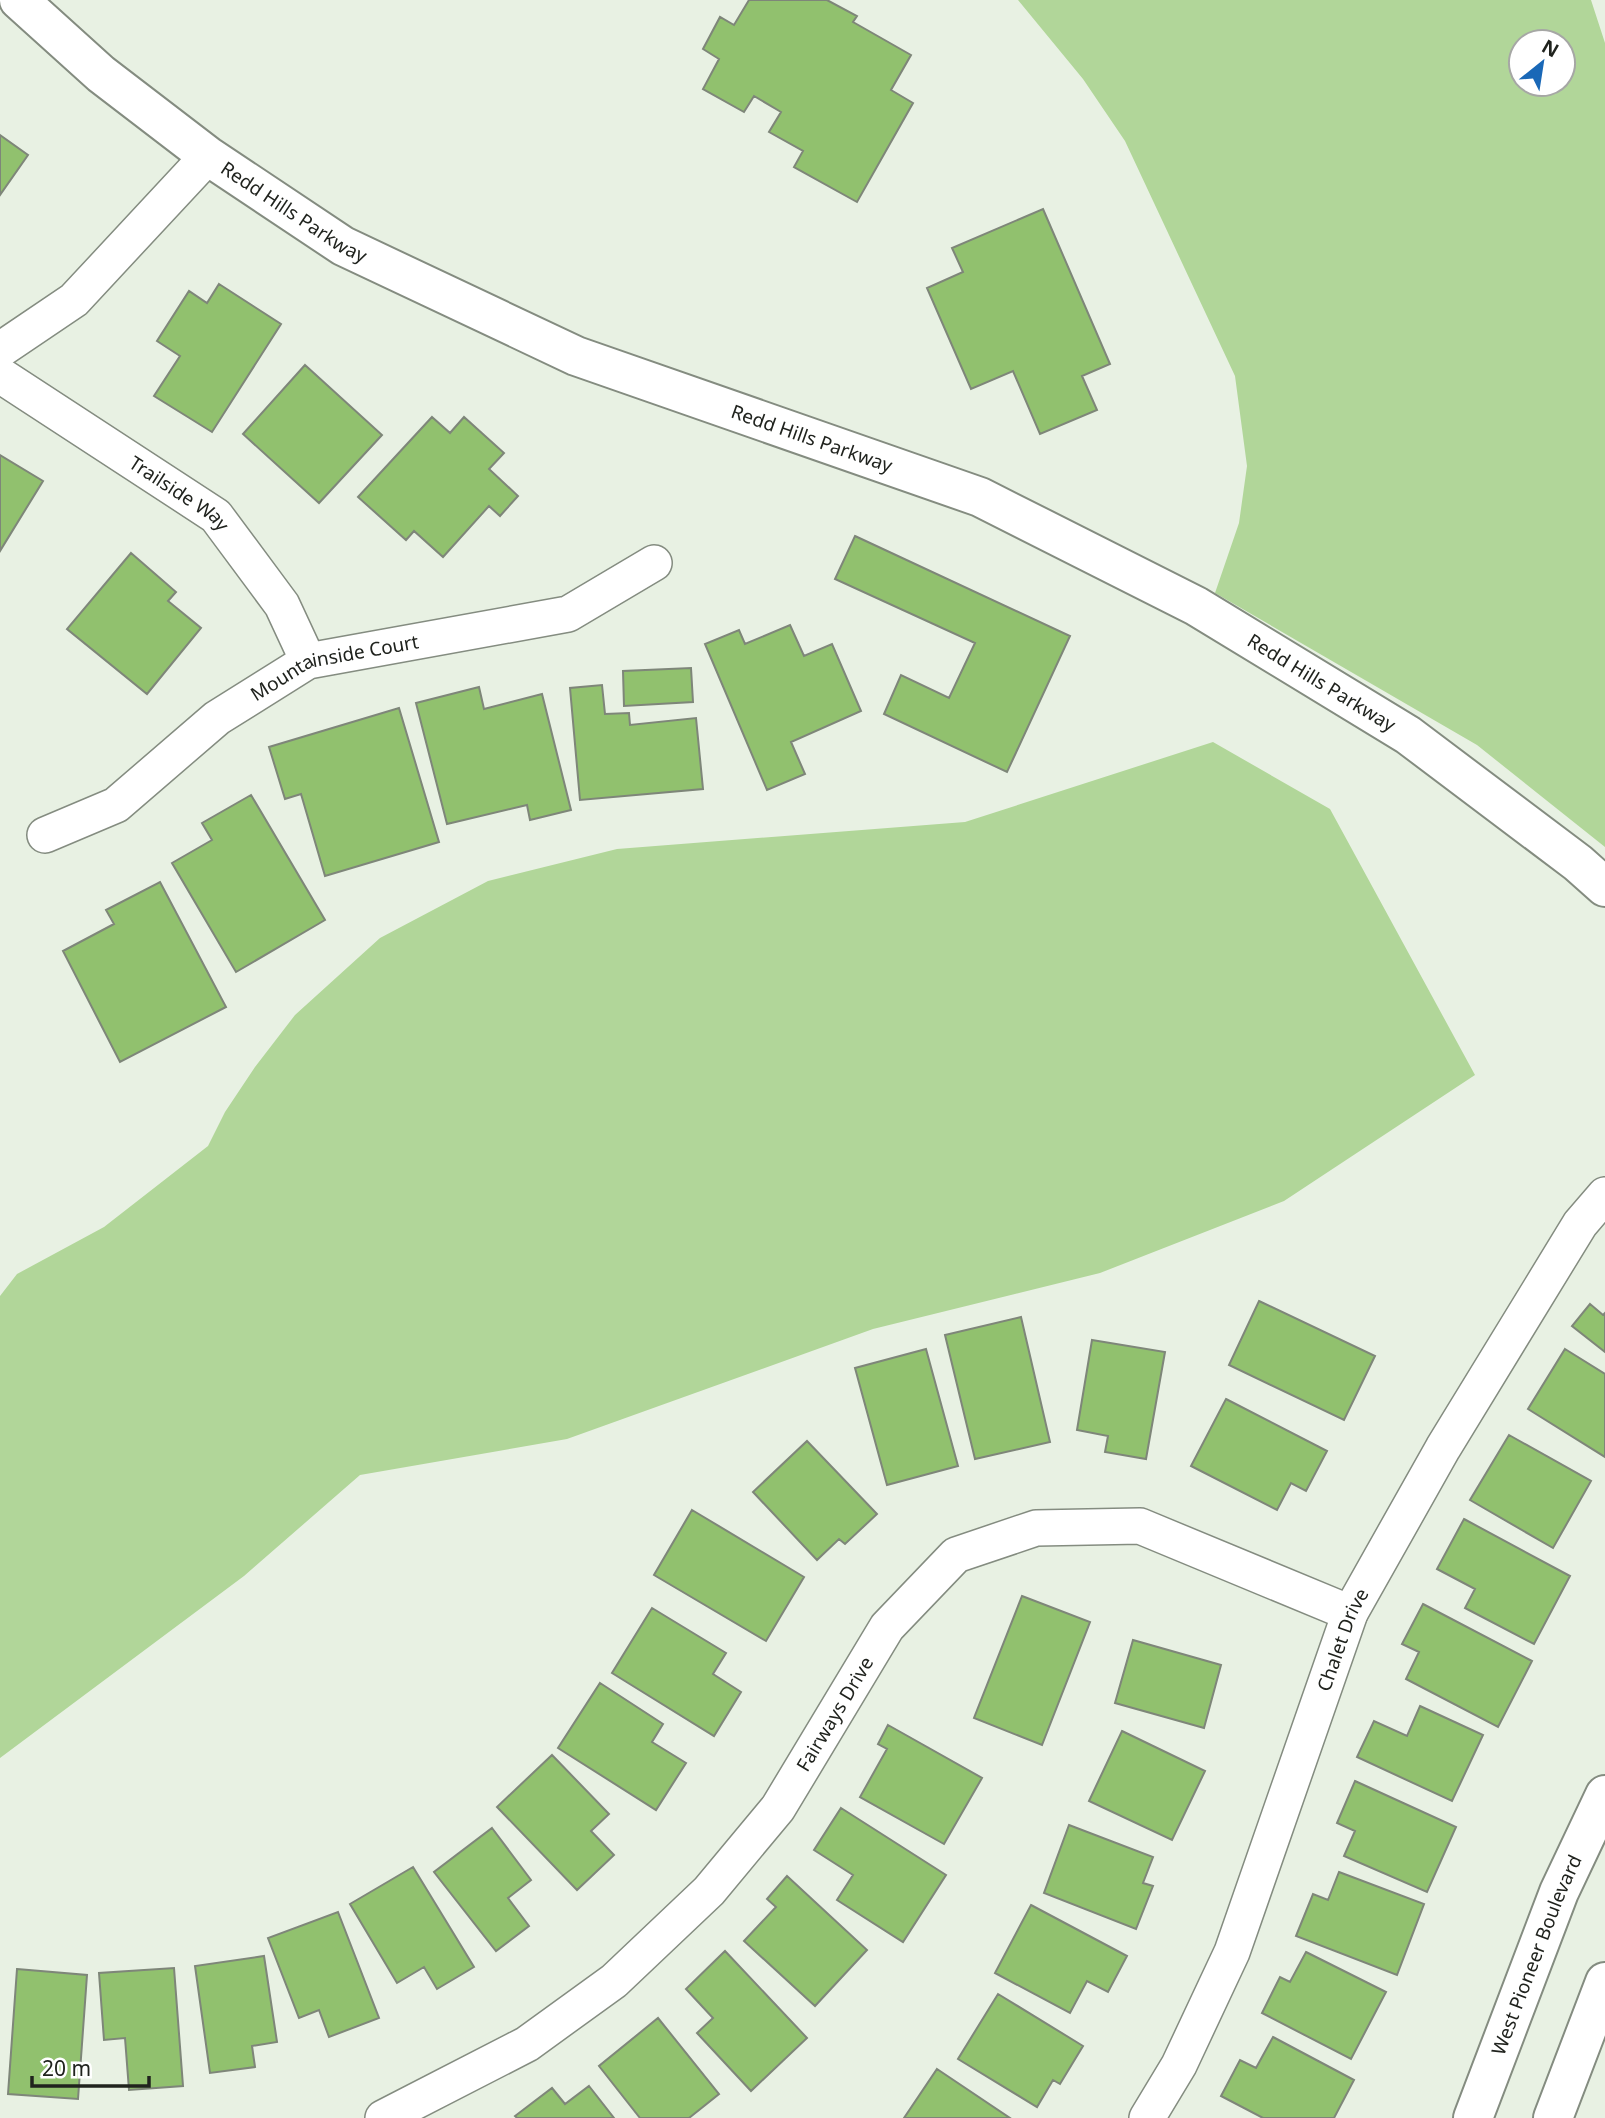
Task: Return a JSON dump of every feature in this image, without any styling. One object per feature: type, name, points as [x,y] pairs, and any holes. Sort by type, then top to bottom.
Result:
[{"type":"street","name":"Redd Hills Parkway","points":[[19,0],[101,74],[208,156],[343,246],[576,356],[980,497],[1196,606],[1408,735],[1578,863],[1605,887]]},
{"type":"street","points":[[0,350],[74,300],[208,156]]},
{"type":"street","name":"Trailside Way","points":[[0,375],[216,516],[282,605],[308,661]]},
{"type":"street","name":"Mountainside Court","points":[[44,835],[116,805],[217,718],[308,661],[568,614],[654,563]]},
{"type":"street","name":"Chalet Drive","points":[[1147,2118],[1179,2065],[1232,1952],[1350,1613],[1457,1424],[1580,1223],[1605,1195]]},
{"type":"street","name":"Fairways Drive","points":[[383,2118],[527,2044],[614,1981],[709,1891],[778,1808],[887,1627],[956,1555],[1036,1528],[1140,1526],[1350,1613]]},
{"type":"street","name":"West Pioneer Boulevard","points":[[1473,2118],[1559,1892],[1605,1796]]},
{"type":"street","points":[[1553,2118],[1605,1982]]},
{"type":"green space","points":[[1018,0],[1591,0],[1605,43],[1605,847],[1477,745],[1215,593],[1239,523],[1247,466],[1235,376],[1125,141],[1083,79]]},
{"type":"green space","points":[[1213,742],[1330,809],[1475,1075],[1284,1201],[1100,1273],[873,1329],[567,1439],[360,1475],[244,1576],[0,1758],[0,1296],[17,1274],[104,1227],[208,1146],[225,1112],[295,1015],[380,938],[488,881],[617,849],[965,822]]},
{"type":"building","points":[[749,0],[827,0],[857,16],[853,22],[911,55],[891,90],[913,103],[857,202],[794,167],[803,151],[769,132],[781,112],[754,96],[744,112],[703,89],[719,59],[703,49],[720,17],[734,25]]},
{"type":"building","points":[[0,135],[28,155],[0,195]]},
{"type":"building","points":[[1043,209],[1110,364],[1082,376],[1097,410],[1040,434],[1013,371],[971,389],[927,288],[963,272],[952,248]]},
{"type":"building","points":[[219,284],[281,324],[212,432],[154,396],[180,356],[157,341],[189,291],[207,303]]},
{"type":"building","points":[[305,365],[382,435],[319,503],[243,434]]},
{"type":"building","points":[[432,417],[450,433],[464,417],[504,453],[489,469],[518,496],[500,516],[489,506],[443,557],[414,531],[406,540],[358,497]]},
{"type":"building","points":[[0,455],[43,481],[0,551]]},
{"type":"building","points":[[855,536],[1070,636],[1007,772],[884,714],[901,675],[949,698],[975,643],[835,579]]},
{"type":"building","points":[[131,553],[176,592],[168,601],[201,628],[147,694],[67,629]]},
{"type":"building","points":[[790,625],[804,656],[832,644],[861,711],[791,742],[805,774],[767,790],[705,644],[739,630],[745,644]]},
{"type":"building","points":[[691,668],[693,702],[624,706],[623,671]]},
{"type":"building","points":[[602,685],[605,714],[629,713],[630,725],[696,718],[703,789],[580,800],[570,688]]},
{"type":"building","points":[[479,687],[484,709],[542,694],[571,810],[530,820],[527,805],[447,824],[416,703]]},
{"type":"building","points":[[399,708],[439,842],[325,876],[301,794],[285,799],[269,747]]},
{"type":"building","points":[[251,795],[325,920],[236,972],[172,863],[212,840],[202,823]]},
{"type":"building","points":[[160,882],[226,1007],[120,1062],[63,951],[114,924],[106,910]]},
{"type":"building","points":[[1259,1301],[1375,1356],[1344,1420],[1229,1365]]},
{"type":"building","points":[[1590,1304],[1603,1315],[1605,1313],[1605,1352],[1572,1326]]},
{"type":"building","points":[[1021,1317],[1050,1442],[975,1459],[945,1335]]},
{"type":"building","points":[[1092,1340],[1165,1352],[1146,1459],[1105,1452],[1108,1436],[1077,1430]]},
{"type":"building","points":[[926,1349],[958,1466],[887,1485],[855,1368]]},
{"type":"building","points":[[1565,1349],[1605,1374],[1605,1457],[1528,1409]]},
{"type":"building","points":[[1226,1399],[1327,1451],[1306,1491],[1291,1483],[1277,1510],[1191,1466]]},
{"type":"building","points":[[1509,1435],[1591,1481],[1553,1548],[1470,1500]]},
{"type":"building","points":[[807,1441],[877,1514],[845,1544],[839,1539],[817,1560],[753,1492]]},
{"type":"building","points":[[692,1510],[804,1577],[766,1641],[654,1575]]},
{"type":"building","points":[[1464,1519],[1570,1576],[1534,1644],[1465,1608],[1475,1589],[1437,1569]]},
{"type":"building","points":[[1022,1596],[1090,1622],[1042,1745],[974,1718]]},
{"type":"building","points":[[1423,1604],[1532,1661],[1498,1727],[1406,1679],[1419,1652],[1402,1644]]},
{"type":"building","points":[[652,1608],[726,1653],[713,1674],[741,1692],[714,1736],[612,1673]]},
{"type":"building","points":[[1133,1640],[1221,1665],[1204,1728],[1115,1703]]},
{"type":"building","points":[[600,1683],[663,1724],[652,1742],[686,1763],[656,1810],[558,1748]]},
{"type":"building","points":[[1420,1706],[1483,1735],[1452,1801],[1357,1757],[1374,1721],[1407,1736]]},
{"type":"building","points":[[888,1725],[982,1778],[944,1844],[860,1797],[887,1749],[878,1744]]},
{"type":"building","points":[[1122,1731],[1205,1771],[1172,1840],[1089,1801]]},
{"type":"building","points":[[552,1755],[609,1814],[591,1831],[614,1855],[577,1890],[497,1807]]},
{"type":"building","points":[[1355,1781],[1456,1827],[1427,1892],[1344,1856],[1355,1831],[1337,1823]]},
{"type":"building","points":[[841,1808],[946,1875],[903,1942],[837,1900],[853,1875],[814,1850]]},
{"type":"building","points":[[1069,1825],[1153,1857],[1143,1883],[1153,1886],[1136,1929],[1044,1893]]},
{"type":"building","points":[[492,1828],[531,1880],[508,1898],[529,1926],[496,1951],[434,1872]]},
{"type":"building","points":[[413,1867],[474,1967],[437,1989],[424,1967],[397,1983],[350,1904]]},
{"type":"building","points":[[1339,1872],[1424,1904],[1397,1975],[1296,1936],[1313,1894],[1328,1900]]},
{"type":"building","points":[[787,1876],[867,1950],[815,2006],[744,1941],[776,1907],[767,1899]]},
{"type":"building","points":[[1031,1905],[1127,1956],[1108,1992],[1087,1981],[1070,2013],[995,1973]]},
{"type":"building","points":[[338,1912],[379,2018],[329,2037],[319,2010],[299,2018],[268,1938]]},
{"type":"building","points":[[725,1951],[807,2038],[751,2091],[697,2033],[713,2018],[686,1989]]},
{"type":"building","points":[[1306,1952],[1386,1992],[1351,2059],[1262,2013],[1280,1977],[1290,1982]]},
{"type":"building","points":[[264,1956],[277,2042],[252,2046],[255,2067],[210,2073],[195,1966]]},
{"type":"building","points":[[174,1968],[183,2086],[129,2090],[125,2038],[104,2040],[99,1973]]},
{"type":"building","points":[[17,1969],[87,1975],[78,2099],[8,2094]]},
{"type":"building","points":[[998,1994],[1083,2046],[1060,2084],[1053,2080],[1037,2107],[958,2059]]},
{"type":"building","points":[[658,2018],[719,2094],[689,2118],[640,2118],[599,2066]]},
{"type":"building","points":[[1273,2037],[1354,2080],[1334,2118],[1263,2118],[1221,2096],[1240,2060],[1256,2068]]},
{"type":"building","points":[[937,2069],[1010,2118],[904,2118]]},
{"type":"building","points":[[589,2086],[614,2118],[515,2116],[552,2088],[565,2104]]}]
